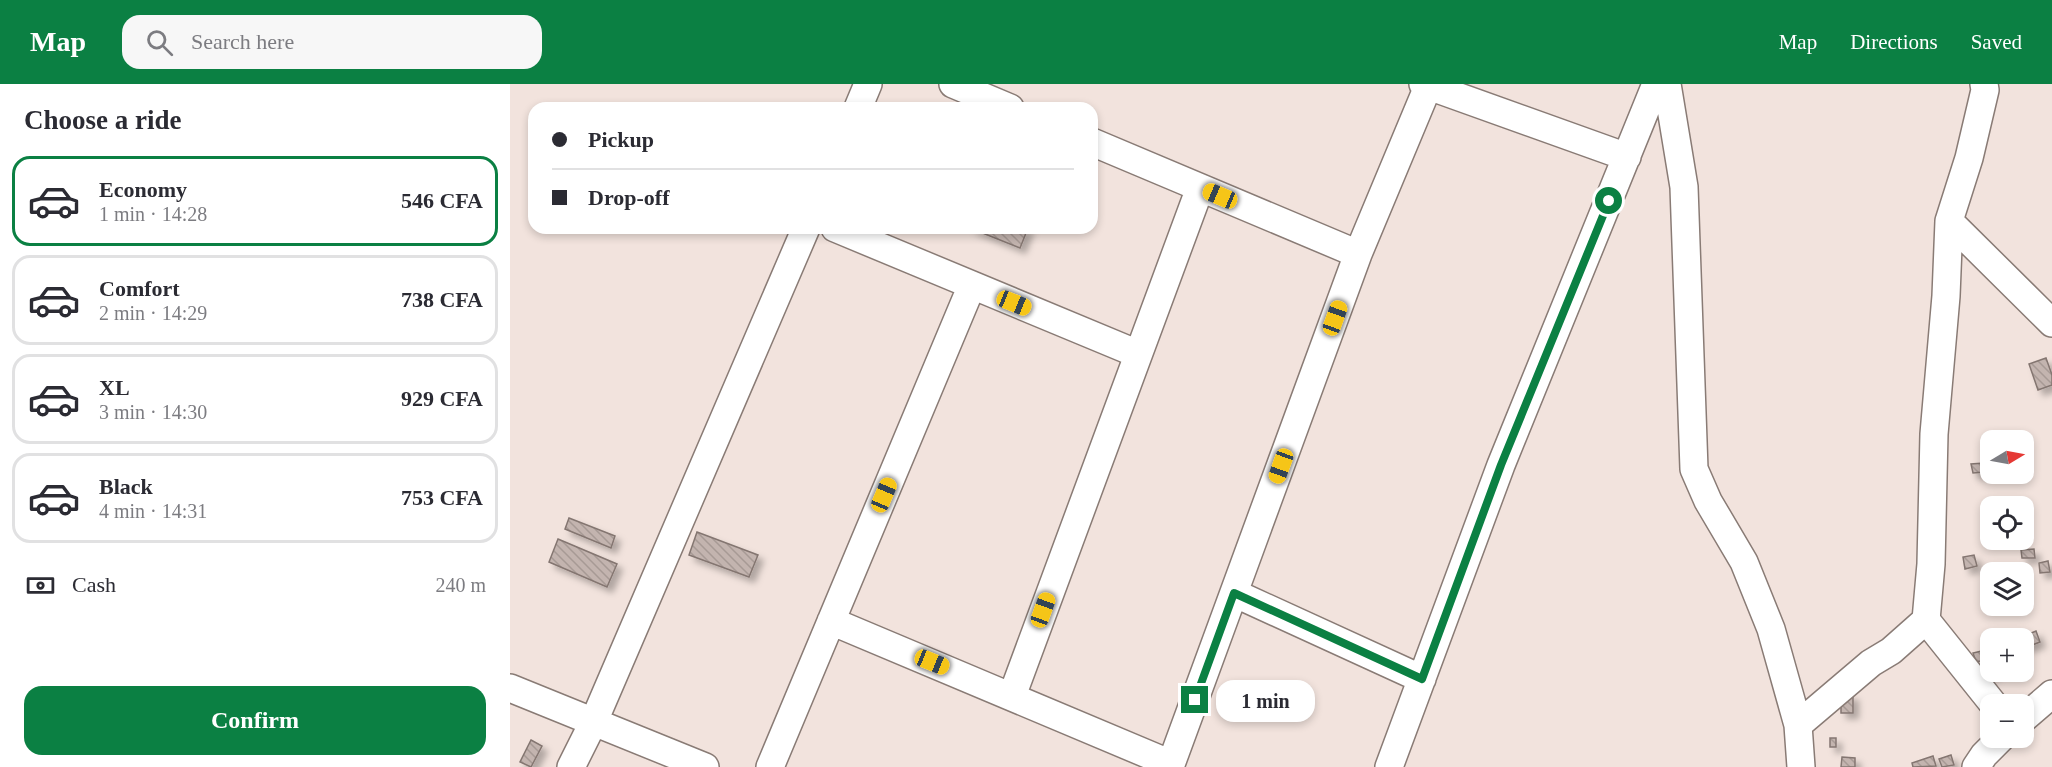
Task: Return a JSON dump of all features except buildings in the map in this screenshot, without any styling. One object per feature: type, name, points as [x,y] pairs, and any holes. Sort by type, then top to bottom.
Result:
[{"type":"street","points":[[860,102],[868,84]]},
{"type":"street","points":[[953,84],[996,102]]},
{"type":"street","points":[[1389,767],[1501,465],[1656,84]]},
{"type":"street","points":[[1667,84],[1684,187],[1694,469],[1708,501],[1744,562],[1771,629],[1798,725],[1801,767]]},
{"type":"street","points":[[1798,725],[1926,620],[1931,564],[1934,434],[1946,296],[1949,221],[1969,158],[1985,90],[1984,84]]},
{"type":"street","points":[[831,621],[1012,696],[1171,766],[1358,254],[1427,85],[1627,157]]},
{"type":"street","points":[[1098,145],[1358,254]]},
{"type":"street","points":[[1012,696],[1200,188]]},
{"type":"street","points":[[1949,221],[2052,322]]},
{"type":"street","points":[[571,767],[594,721],[803,234]]},
{"type":"street","points":[[849,234],[1138,354]]},
{"type":"street","points":[[770,767],[972,285]]},
{"type":"street","points":[[1234,593],[1422,679]]},
{"type":"street","points":[[1926,620],[1985,694]]},
{"type":"street","points":[[510,688],[705,767]]},
{"type":"street","points":[[2034,709],[2052,694]]},
{"type":"street","points":[[1976,767],[1991,748]]},
{"type":"route","points":[[1195,700],[1234,593],[1422,679],[1501,465],[1609,201]]}]
